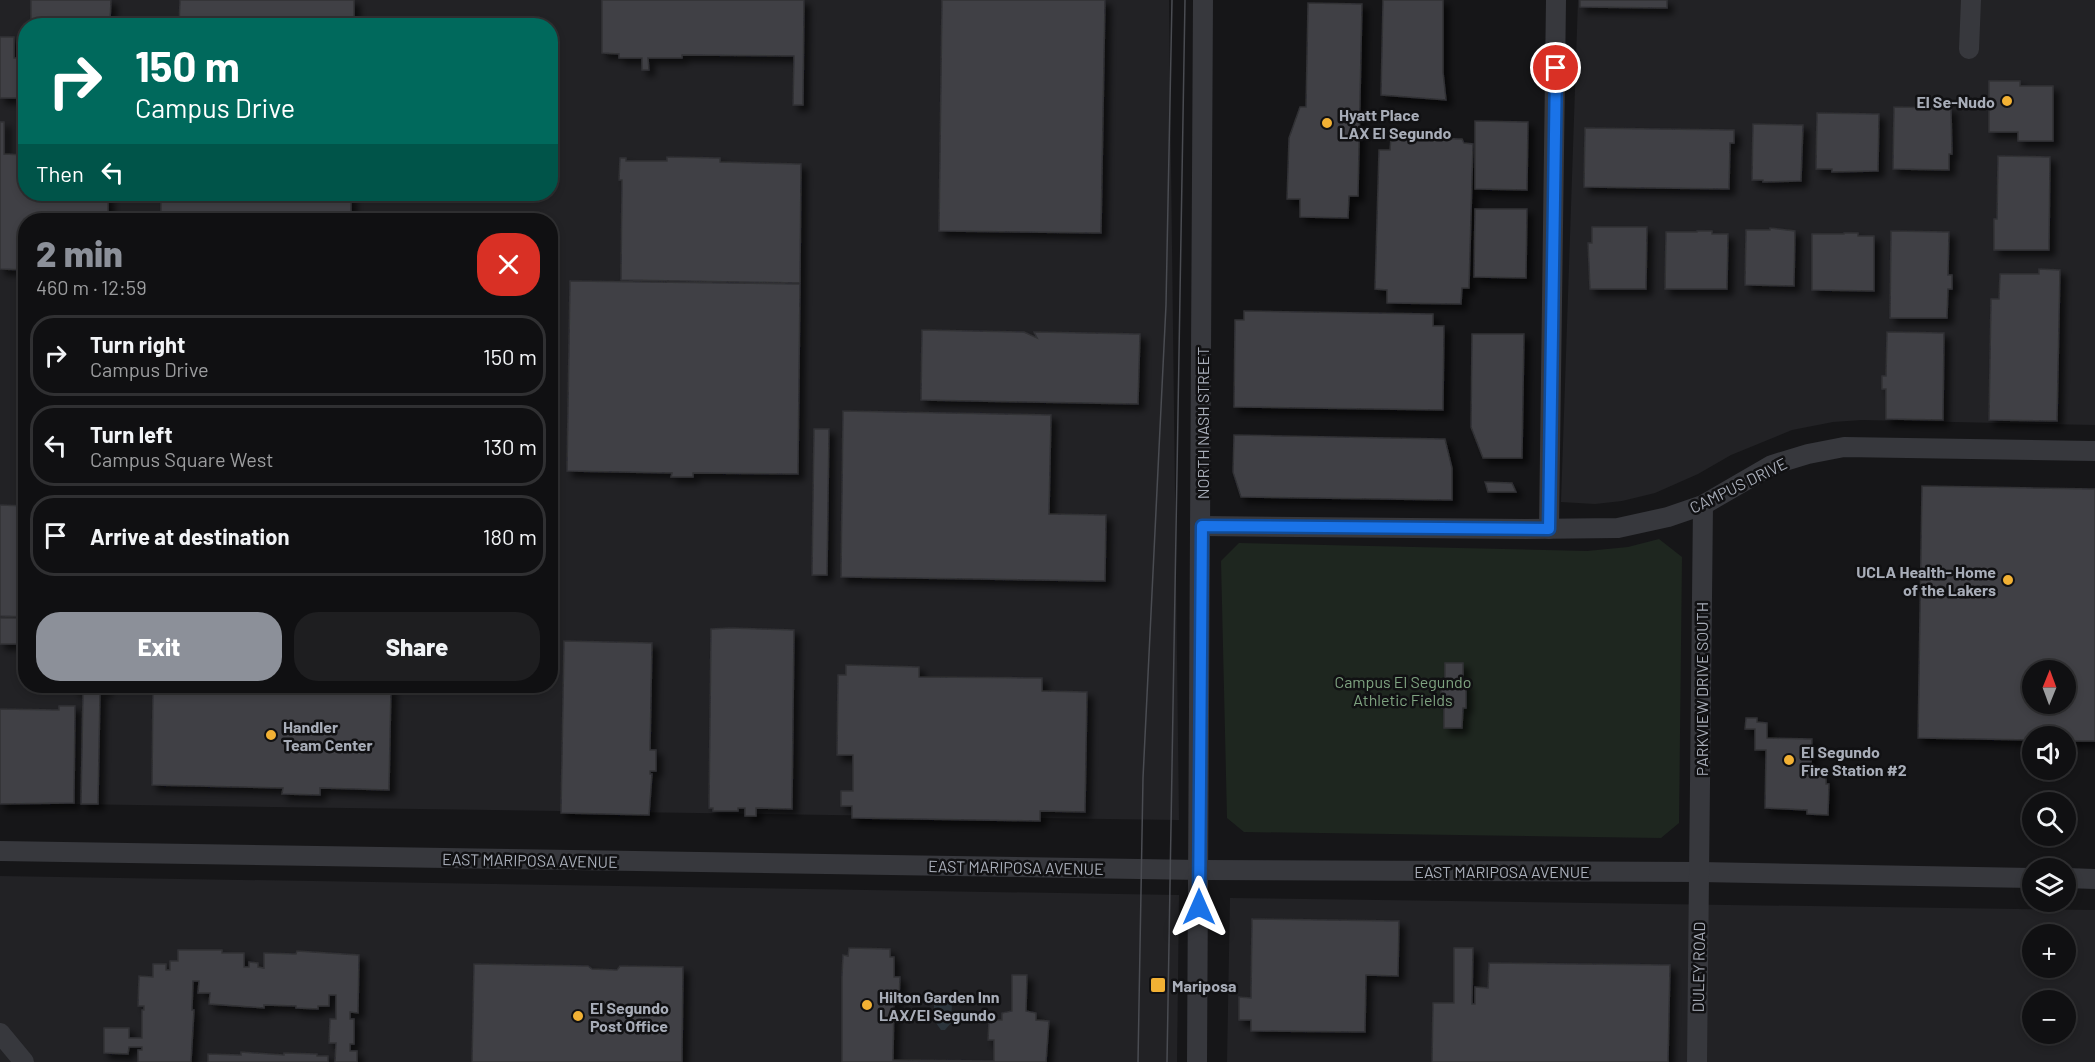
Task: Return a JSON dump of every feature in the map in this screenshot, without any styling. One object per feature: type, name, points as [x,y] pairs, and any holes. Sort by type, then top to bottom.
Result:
[{"type":"street","name":"NORTH NASH STREET","points":[[1197,1062],[1202,526],[1203,0]]},
{"type":"street","points":[[1549,529],[1556,0]]},
{"type":"street","points":[[1969,49],[1971,0]]},
{"type":"street","name":"CAMPUS DRIVE","points":[[1202,526],[1618,528],[1668,517],[1703,506],[1772,465],[1808,454],[1844,447],[2095,451]]},
{"type":"street","name":"PARKVIEW DRIVE SOUTH","points":[[1700,872],[1703,506]]},
{"type":"street","name":"EAST MARIPOSA AVENUE","points":[[0,852],[1200,870],[1700,872],[2022,878]]},
{"type":"street","name":"DULEY ROAD","points":[[1697,1062],[1700,872]]},
{"type":"street","points":[[2076,878],[2095,879]]},
{"type":"street","points":[[0,1033],[24,1062]]},
{"type":"shaded area","points":[[0,0],[1169,0],[1179,820],[0,803]]},
{"type":"shaded area","points":[[1578,0],[2095,0],[2095,425],[1862,420],[1833,422],[1792,430],[1731,455],[1698,474],[1655,493],[1622,501],[1595,504],[1561,502]]},
{"type":"shaded area","points":[[0,876],[1179,895],[1177,1062],[0,1062]]},
{"type":"shaded area","points":[[1230,898],[2022,909],[2022,912],[2095,910],[2095,1062],[1227,1062]]},
{"type":"shaded area","points":[[940,996],[945,996],[949,1002],[952,1002],[951,1023],[945,1030],[941,1030],[934,1023],[934,1002]]},
{"type":"green space","name":"Campus El Segundo Athletic Fields","points":[[1659,539],[1682,557],[1679,823],[1661,838],[1244,832],[1227,818],[1221,561],[1239,543],[1587,551],[1628,547]]},
{"type":"building","points":[[31,0],[111,0],[110,18],[31,18]]},
{"type":"building","points":[[180,0],[354,0],[354,18],[179,18]]},
{"type":"building","points":[[602,0],[804,0],[803,105],[793,105],[794,56],[682,55],[682,58],[648,58],[649,70],[642,70],[642,58],[619,58],[619,54],[602,53]]},
{"type":"building","points":[[942,0],[1105,0],[1101,233],[939,231]]},
{"type":"building","points":[[1383,0],[1443,0],[1443,72],[1446,100],[1381,95]]},
{"type":"building","points":[[1580,0],[1667,0],[1667,8],[1580,7]]},
{"type":"building","name":"Hyatt Place LAX El Segundo","points":[[1308,3],[1362,4],[1358,196],[1349,196],[1348,218],[1300,217],[1300,199],[1287,199],[1289,138],[1300,107],[1306,107]]},
{"type":"building","points":[[0,37],[14,37],[14,58],[18,58],[18,98],[0,98]]},
{"type":"building","points":[[1989,81],[2020,81],[2020,86],[2053,86],[2053,141],[2018,141],[2018,132],[1989,132]]},
{"type":"building","points":[[1894,107],[1951,108],[1952,154],[1949,154],[1949,170],[1893,169]]},
{"type":"building","points":[[1817,113],[1879,114],[1878,171],[1832,172],[1832,169],[1816,169]]},
{"type":"building","points":[[1475,121],[1528,122],[1527,190],[1475,189]]},
{"type":"building","points":[[0,122],[4,122],[4,154],[18,155],[18,201],[108,201],[108,213],[18,213],[18,270],[0,269]]},
{"type":"building","points":[[1753,124],[1803,125],[1801,181],[1752,180]]},
{"type":"building","points":[[1585,128],[1734,130],[1734,143],[1730,143],[1729,189],[1584,187]]},
{"type":"building","points":[[1391,137],[1462,139],[1464,143],[1473,144],[1469,288],[1462,288],[1461,304],[1387,303],[1387,290],[1375,289],[1379,150],[1390,150]]},
{"type":"building","points":[[1998,156],[2050,157],[2049,250],[1994,250]]},
{"type":"building","points":[[667,157],[720,158],[720,162],[801,164],[800,283],[621,280],[622,180],[619,180],[620,158],[626,158],[626,161],[667,161]]},
{"type":"building","points":[[161,201],[351,201],[351,213],[161,213]]},
{"type":"building","points":[[1475,209],[1527,209],[1526,278],[1474,277]]},
{"type":"building","points":[[1592,227],[1647,227],[1646,289],[1590,289],[1588,243],[1592,243]]},
{"type":"building","points":[[1770,228],[1795,231],[1794,286],[1745,285],[1746,230],[1770,230]]},
{"type":"building","points":[[1697,231],[1728,234],[1727,289],[1665,289],[1666,232]]},
{"type":"building","points":[[1891,231],[1949,232],[1948,275],[1952,275],[1952,289],[1948,289],[1947,318],[1890,318]]},
{"type":"building","points":[[1844,233],[1874,236],[1874,291],[1812,290],[1812,234]]},
{"type":"building","points":[[2039,269],[2060,270],[2057,421],[1989,420],[1991,299],[1999,299],[2000,274],[2039,274]]},
{"type":"building","points":[[570,281],[800,284],[798,474],[693,473],[693,477],[671,477],[672,473],[567,471]]},
{"type":"building","points":[[1244,311],[1433,314],[1433,326],[1444,326],[1443,410],[1234,407],[1235,320],[1244,320]]},
{"type":"building","points":[[922,330],[1024,332],[1037,338],[1034,332],[1140,334],[1138,404],[921,400]]},
{"type":"building","points":[[1887,332],[1944,333],[1943,420],[1886,419],[1886,389],[1882,389],[1882,376],[1886,376]]},
{"type":"building","points":[[1472,334],[1524,334],[1522,458],[1483,458],[1471,427]]},
{"type":"building","points":[[843,411],[1051,415],[1049,514],[1106,515],[1105,581],[841,577]]},
{"type":"building","points":[[814,429],[829,429],[827,575],[812,575]]},
{"type":"building","points":[[1234,435],[1445,439],[1452,468],[1452,500],[1241,497],[1233,472]]},
{"type":"building","points":[[1485,482],[1512,483],[1516,492],[1488,492]]},
{"type":"building","name":"UCLA Health- Home of the Lakers","points":[[1922,486],[2095,489],[2095,741],[2076,741],[2076,726],[2022,726],[2022,740],[1918,738]]},
{"type":"building","points":[[0,505],[18,506],[18,617],[0,616]]},
{"type":"building","points":[[0,618],[18,618],[18,644],[0,644]]},
{"type":"building","points":[[711,629],[794,630],[792,809],[756,808],[756,816],[745,816],[745,808],[738,808],[738,811],[713,811],[713,808],[709,808]]},
{"type":"building","points":[[564,641],[652,643],[650,750],[656,750],[656,771],[650,771],[652,774],[649,815],[561,813]]},
{"type":"building","points":[[1445,663],[1463,663],[1466,708],[1463,708],[1462,728],[1444,728],[1441,683],[1445,683]]},
{"type":"building","points":[[846,665],[919,667],[919,677],[1042,678],[1042,691],[1087,692],[1085,812],[1040,811],[1040,821],[852,818],[852,806],[841,806],[841,791],[853,791],[853,755],[837,755],[838,675],[846,675]]},
{"type":"building","points":[[83,693],[100,693],[98,804],[81,804]]},
{"type":"building","name":"Handler Team Center","points":[[153,693],[391,693],[389,790],[320,788],[320,795],[282,794],[283,788],[152,785]]},
{"type":"building","points":[[59,706],[75,706],[74,803],[0,804],[0,709],[59,710]]},
{"type":"building","name":"El Segundo Fire Station #2","points":[[1746,718],[1757,718],[1757,722],[1767,723],[1767,738],[1812,739],[1811,771],[1815,771],[1815,774],[1826,775],[1826,784],[1829,784],[1828,815],[1807,814],[1807,810],[1765,808],[1766,750],[1755,750],[1755,729],[1745,729]]},
{"type":"building","points":[[1252,919],[1399,921],[1398,976],[1366,975],[1365,1032],[1251,1031],[1251,1020],[1239,1020],[1239,997],[1251,998]]},
{"type":"building","name":"Hilton Garden Inn LAX/El Segundo","points":[[849,948],[890,949],[890,957],[894,957],[894,977],[900,977],[899,1000],[894,1000],[893,1060],[994,1061],[994,1040],[988,1040],[989,1020],[1002,1020],[1002,1013],[1012,1011],[1012,975],[1027,975],[1026,1011],[1036,1013],[1036,1020],[1049,1021],[1046,1062],[842,1062],[843,955],[848,956]]},
{"type":"building","points":[[1454,948],[1473,948],[1472,1004],[1475,1004],[1475,987],[1488,988],[1489,963],[1670,965],[1668,1062],[1432,1062],[1433,1003],[1454,1003]]},
{"type":"building","points":[[178,950],[222,950],[222,953],[244,953],[244,967],[249,967],[249,962],[258,963],[258,967],[264,968],[264,953],[296,954],[297,951],[359,955],[358,1013],[350,1012],[350,1019],[354,1019],[354,1044],[350,1044],[350,1051],[357,1051],[357,1062],[335,1062],[336,1043],[329,1043],[330,1019],[336,1019],[336,995],[329,995],[329,1006],[318,1006],[318,1009],[296,1008],[296,1006],[264,1005],[264,1008],[209,1004],[210,993],[198,993],[199,981],[193,981],[191,1062],[138,1062],[138,1050],[142,1050],[142,1047],[129,1047],[128,1054],[104,1053],[104,1028],[129,1028],[129,1038],[142,1038],[144,1006],[138,1006],[139,976],[153,977],[153,964],[166,964],[166,970],[170,970],[170,961],[178,961]]},
{"type":"building","name":"El Segundo Post Office","points":[[474,964],[588,966],[592,969],[617,970],[620,966],[683,967],[682,1062],[472,1062]]},
{"type":"building","points":[[241,1052],[284,1055],[284,1053],[317,1054],[317,1056],[328,1056],[328,1062],[208,1062],[208,1054],[241,1055]]},
{"type":"tram line","points":[[1138,1062],[1143,778],[1166,305],[1172,0]]},
{"type":"tram line","points":[[1167,1062],[1185,0]]},
{"type":"place","name":"El Se-Nudo","points":[[2007,101]]},
{"type":"place","name":"Hyatt Place LAX El Segundo","points":[[1327,123]]},
{"type":"place","name":"UCLA Health- Home of the Lakers","points":[[2008,580]]},
{"type":"place","name":"Handler Team Center","points":[[271,735]]},
{"type":"place","name":"El Segundo Fire Station #2","points":[[1789,760]]},
{"type":"place","name":"Mariposa","points":[[1158,985]]},
{"type":"place","name":"Hilton Garden Inn LAX/El Segundo","points":[[867,1005]]},
{"type":"place","name":"El Segundo Post Office","points":[[578,1016]]},
{"type":"route","points":[[1199,907],[1202,526],[1549,529],[1556,68]]}]
